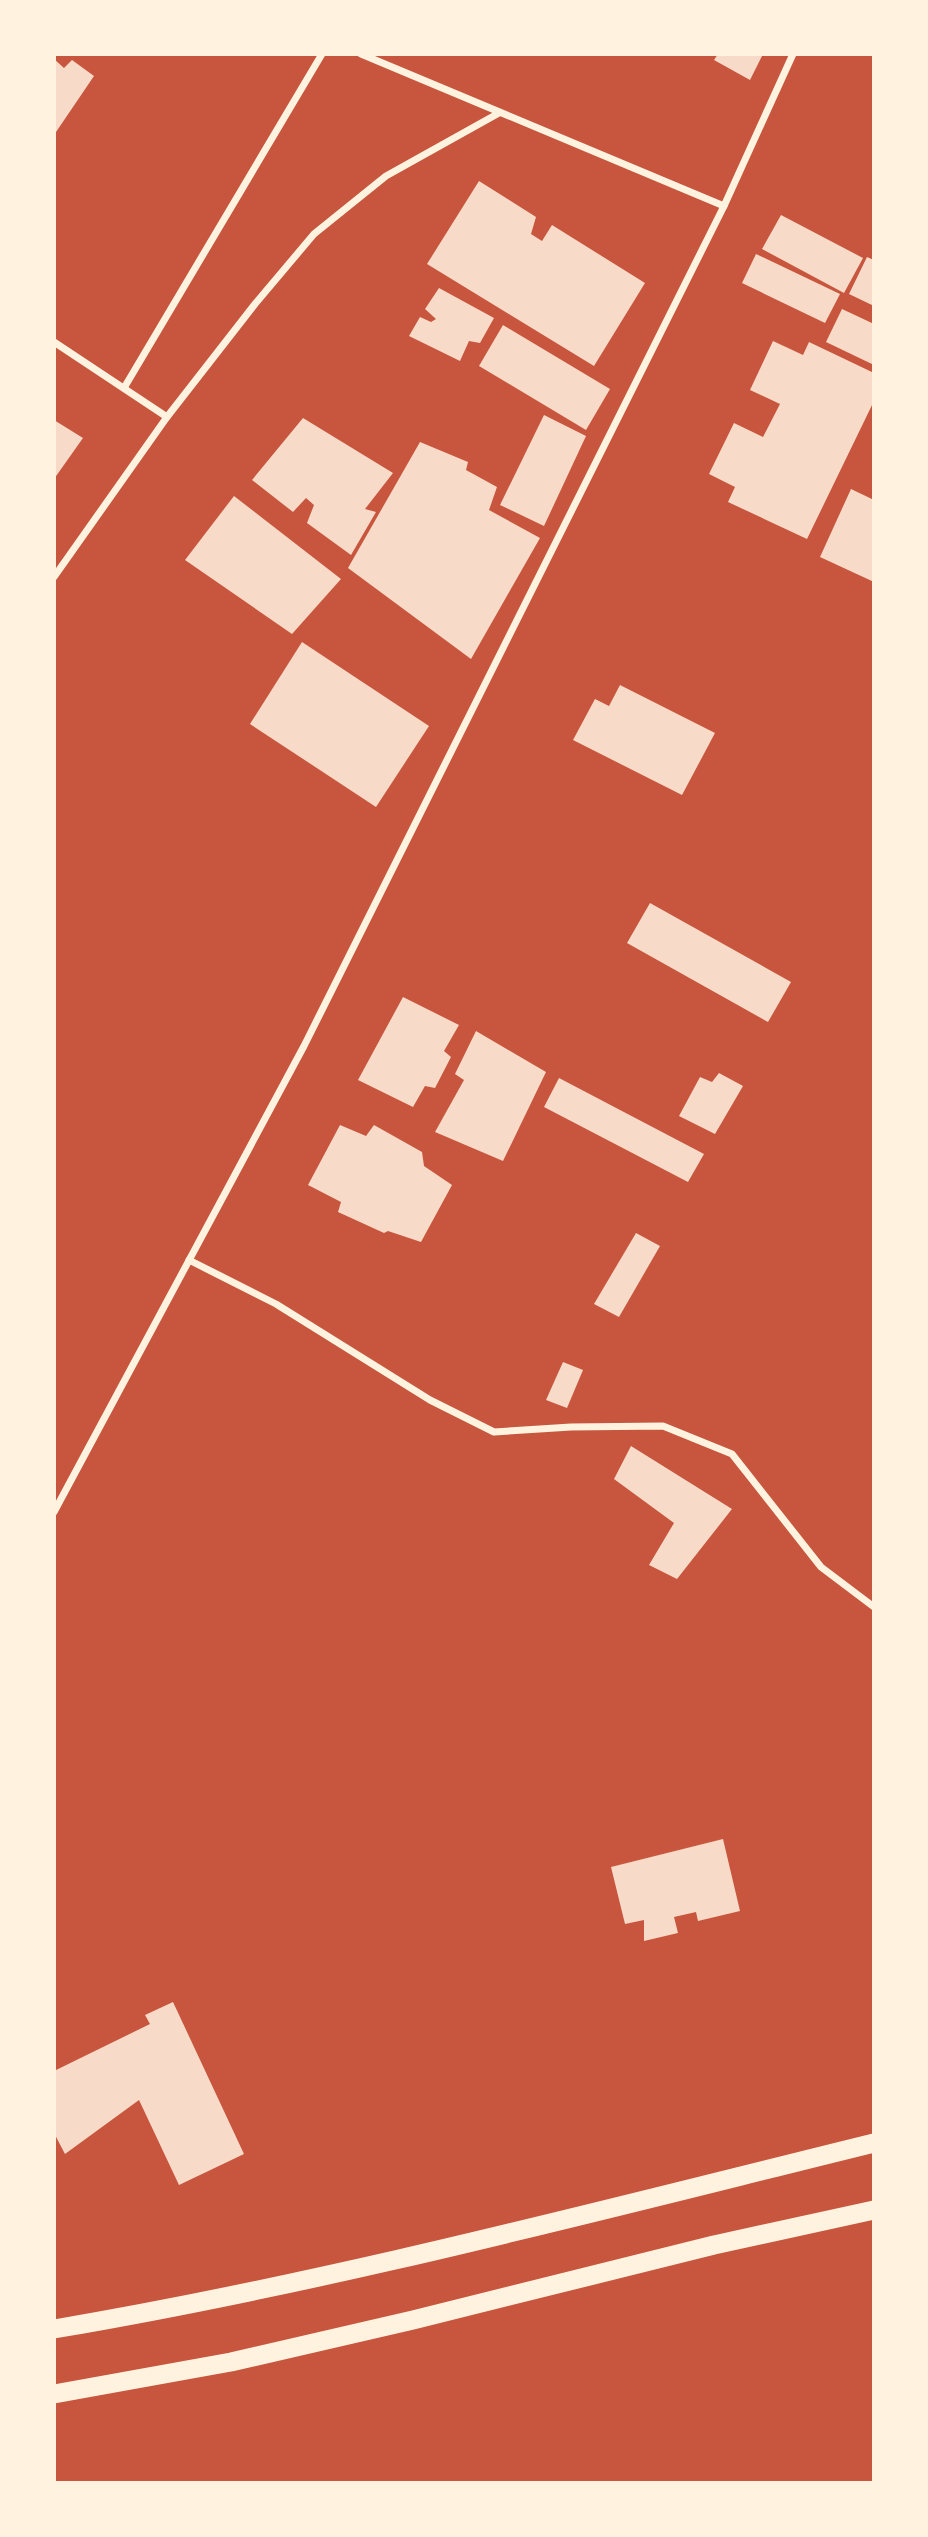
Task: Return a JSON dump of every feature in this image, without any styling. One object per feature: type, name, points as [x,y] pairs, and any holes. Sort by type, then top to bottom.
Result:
[{"type":"highway","points":[[54,2329],[266,2288],[450,2248],[874,2143]]},
{"type":"highway","points":[[54,2394],[231,2362],[714,2245],[874,2210]]},
{"type":"street","points":[[124,388],[322,54]]},
{"type":"street","points":[[361,54],[724,206]]},
{"type":"street","points":[[54,1512],[304,1046],[724,206],[793,54]]},
{"type":"street","points":[[54,577],[167,417],[255,304],[314,234],[386,176],[499,113]]},
{"type":"street","points":[[54,342],[167,417]]},
{"type":"street","points":[[189,1261],[276,1304],[430,1400],[494,1432],[571,1427],[663,1426],[733,1454],[821,1567],[874,1607]]},
{"type":"building","points":[[718,54],[763,54],[750,80],[714,60]]},
{"type":"building","points":[[54,59],[64,68],[72,60],[94,76],[54,135]]},
{"type":"building","points":[[479,181],[536,217],[531,234],[542,241],[552,225],[645,283],[594,366],[427,264]]},
{"type":"building","points":[[781,215],[863,258],[844,293],[762,249]]},
{"type":"building","points":[[756,254],[840,294],[825,323],[742,283]]},
{"type":"building","points":[[867,257],[874,260],[874,306],[849,294]]},
{"type":"building","points":[[439,288],[494,318],[480,343],[469,341],[460,361],[409,336],[420,317],[431,322],[436,319],[425,309]]},
{"type":"building","points":[[842,309],[874,324],[874,365],[826,342]]},
{"type":"building","points":[[503,325],[610,389],[586,430],[479,366]]},
{"type":"building","points":[[773,341],[803,355],[809,342],[874,373],[874,401],[807,539],[728,502],[735,487],[709,474],[734,423],[763,437],[780,404],[750,390]]},
{"type":"building","points":[[544,415],[586,436],[544,526],[500,505]]},
{"type":"building","points":[[303,418],[393,473],[365,509],[376,512],[351,555],[307,523],[314,505],[306,498],[293,512],[252,480]]},
{"type":"building","points":[[54,420],[83,438],[54,479]]},
{"type":"building","points":[[420,442],[468,462],[466,470],[497,487],[489,510],[540,538],[471,659],[348,568]]},
{"type":"building","points":[[851,489],[874,500],[874,582],[820,557]]},
{"type":"building","points":[[234,496],[341,579],[292,634],[185,560]]},
{"type":"building","points":[[302,642],[429,726],[376,807],[250,724]]},
{"type":"building","points":[[620,685],[715,733],[682,795],[573,740],[595,699],[609,706]]},
{"type":"building","points":[[650,903],[791,982],[768,1022],[627,943]]},
{"type":"building","points":[[403,997],[459,1025],[444,1051],[451,1057],[435,1088],[425,1086],[413,1107],[358,1080]]},
{"type":"building","points":[[476,1031],[546,1072],[503,1161],[435,1132],[464,1080],[455,1074]]},
{"type":"building","points":[[719,1073],[743,1086],[715,1134],[679,1116],[700,1077],[712,1082]]},
{"type":"building","points":[[559,1078],[704,1154],[688,1182],[544,1107]]},
{"type":"building","points":[[340,1125],[366,1136],[374,1125],[422,1152],[424,1166],[452,1185],[421,1242],[388,1231],[384,1233],[338,1212],[341,1202],[308,1185]]},
{"type":"building","points":[[636,1233],[660,1246],[619,1317],[594,1304]]},
{"type":"building","points":[[563,1362],[583,1370],[567,1408],[546,1400]]},
{"type":"building","points":[[631,1446],[732,1509],[677,1579],[649,1565],[674,1523],[614,1479]]},
{"type":"building","points":[[723,1839],[740,1911],[698,1921],[696,1912],[674,1917],[678,1933],[644,1941],[644,1920],[625,1924],[611,1867]]},
{"type":"building","points":[[173,2002],[244,2154],[179,2185],[139,2100],[65,2154],[54,2133],[54,2071],[150,2024],[145,2015]]}]
